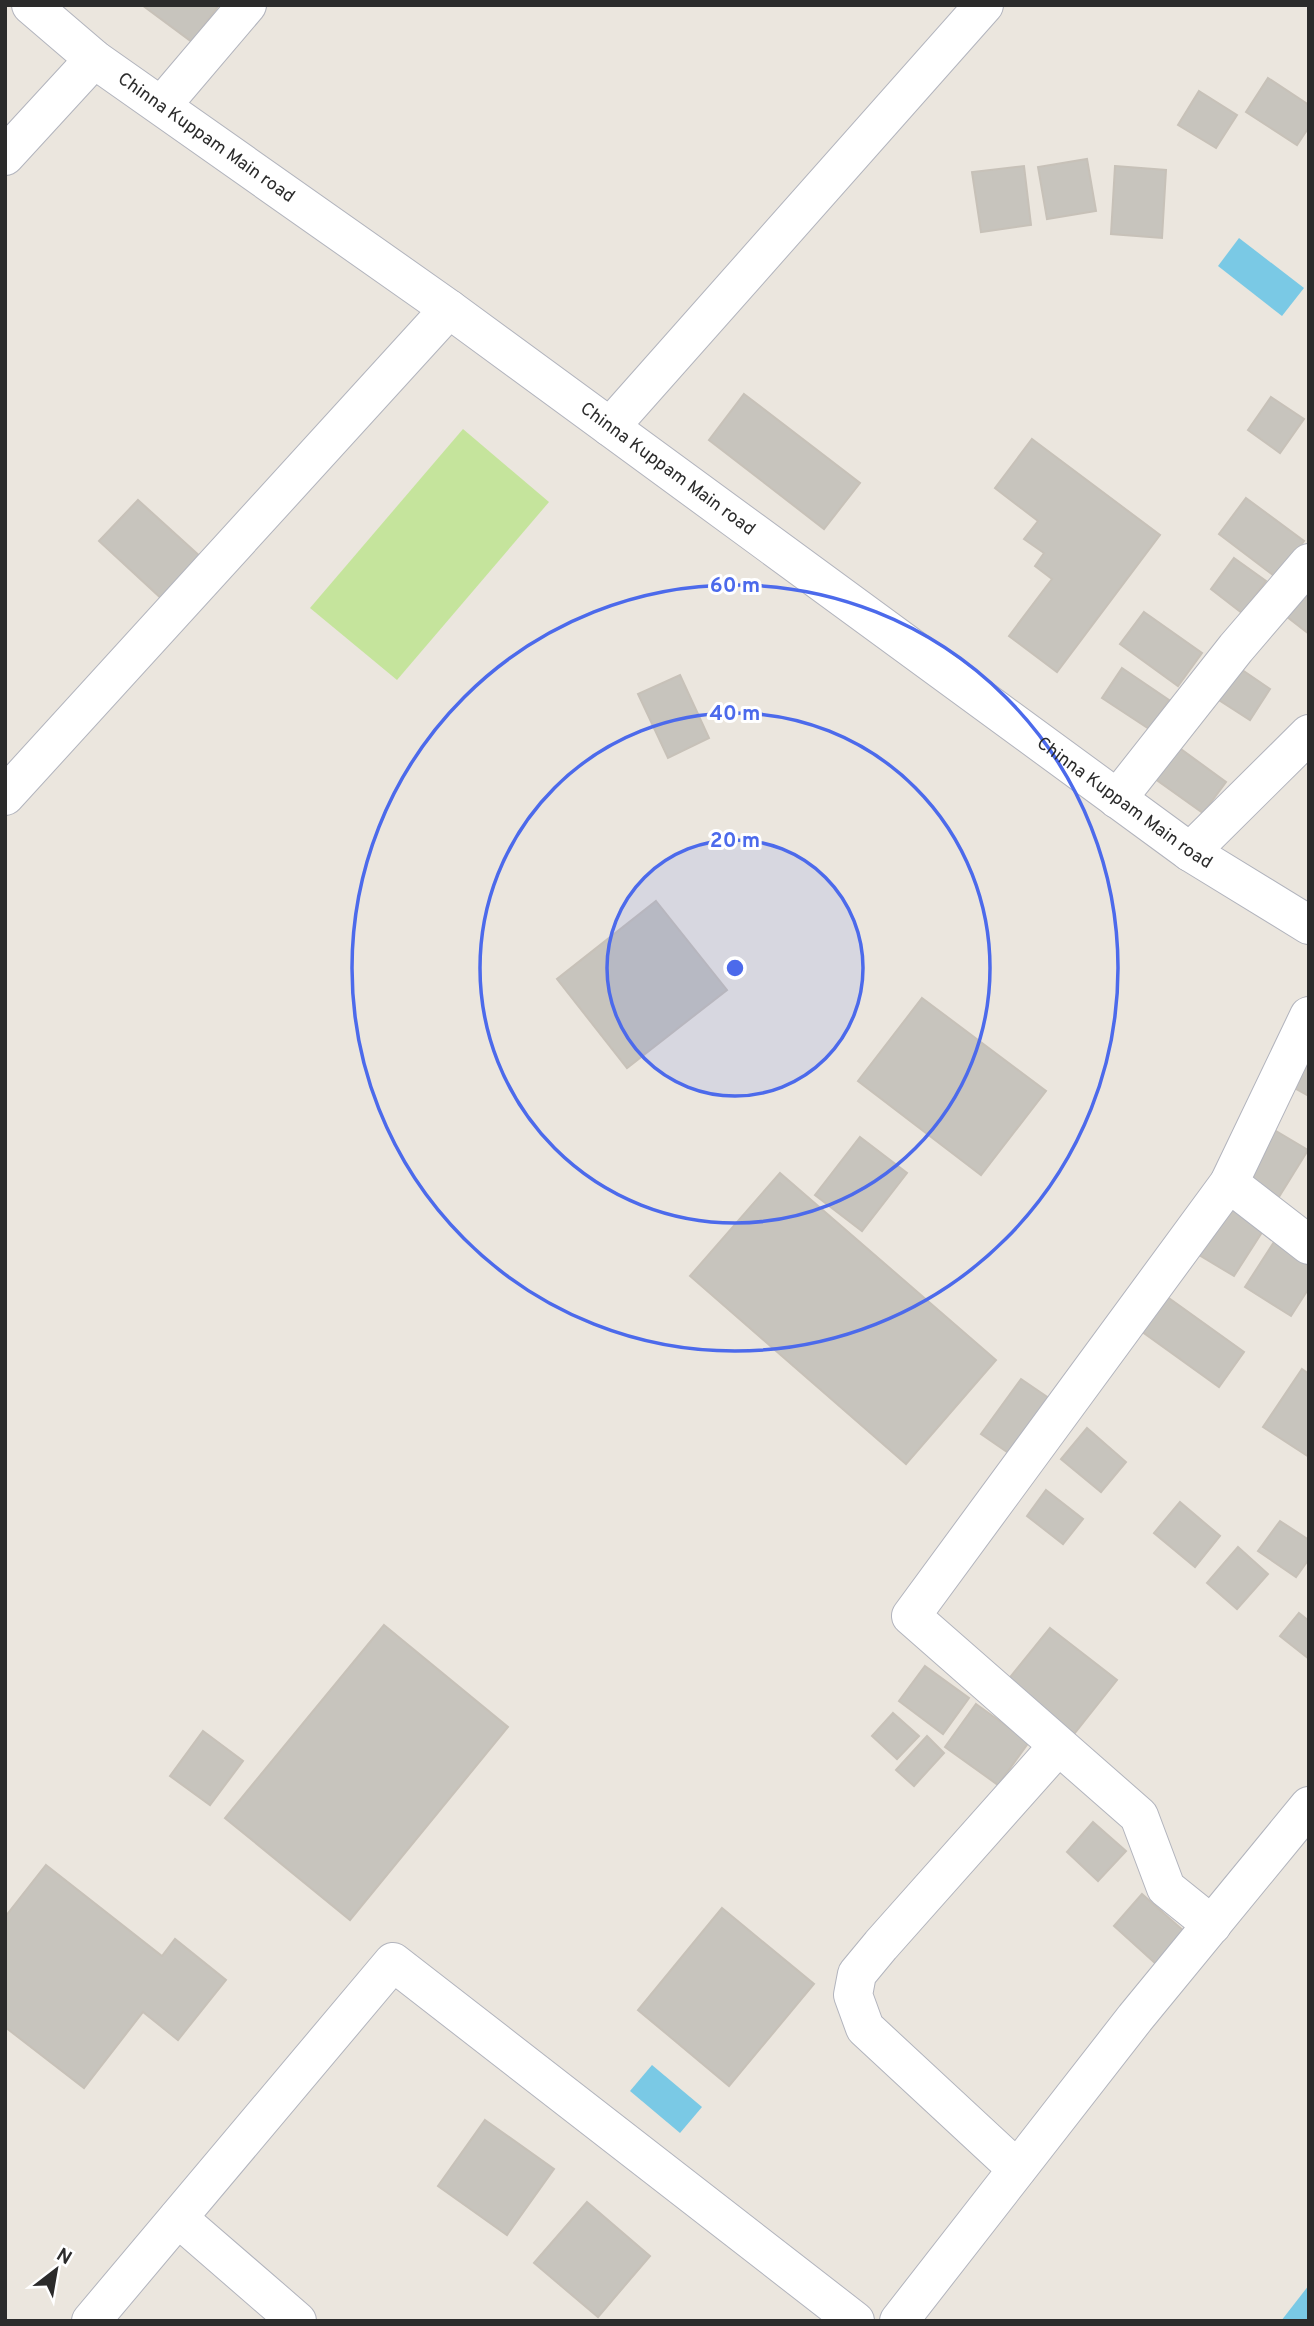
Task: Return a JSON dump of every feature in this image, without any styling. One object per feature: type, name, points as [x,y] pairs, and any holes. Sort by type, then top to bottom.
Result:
[{"type":"street","name":"Chinna Kuppam Main road","points":[[31,5],[94,59],[449,309],[1190,852],[1309,925]]},
{"type":"street","points":[[162,105],[247,5]]},
{"type":"street","points":[[610,426],[984,5]]},
{"type":"street","points":[[5,156],[94,59]]},
{"type":"street","points":[[5,796],[449,309]]},
{"type":"street","points":[[1117,799],[1236,649],[1309,564]]},
{"type":"street","points":[[1190,852],[1309,734]]},
{"type":"street","points":[[1212,1925],[1166,1888],[1139,1816],[911,1616],[1229,1183],[1309,1016]]},
{"type":"street","points":[[1229,1183],[1309,1245]]},
{"type":"street","points":[[1017,2169],[865,2028],[853,1995],[857,1974],[1058,1745]]},
{"type":"street","points":[[899,2321],[1017,2169],[1309,1806]]},
{"type":"street","points":[[91,2321],[393,1962],[855,2321]]},
{"type":"street","points":[[178,2218],[298,2321]]},
{"type":"green space","points":[[463,429],[549,502],[397,680],[310,608]]},
{"type":"water","points":[[1239,238],[1304,288],[1282,316],[1218,266]]},
{"type":"water","points":[[652,2065],[702,2107],[680,2133],[630,2091]]},
{"type":"water","points":[[1309,2285],[1309,2321],[1281,2321]]},
{"type":"building","points":[[142,5],[219,5],[192,42]]},
{"type":"building","points":[[1268,78],[1309,105],[1309,127],[1297,145],[1246,112]]},
{"type":"building","points":[[1199,91],[1237,115],[1216,148],[1178,125]]},
{"type":"building","points":[[1087,159],[1096,211],[1047,219],[1038,167]]},
{"type":"building","points":[[1024,166],[1031,225],[981,232],[972,172]]},
{"type":"building","points":[[1115,166],[1166,170],[1162,238],[1111,234]]},
{"type":"building","points":[[744,394],[860,483],[824,529],[709,440]]},
{"type":"building","points":[[1271,397],[1304,419],[1280,453],[1248,430]]},
{"type":"building","points":[[1032,439],[1160,535],[1057,672],[1009,636],[1052,579],[1035,566],[1044,553],[1024,539],[1038,521],[995,488]]},
{"type":"building","points":[[1246,498],[1304,541],[1277,578],[1219,534]]},
{"type":"building","points":[[138,500],[202,558],[163,600],[99,541]]},
{"type":"building","points":[[1234,558],[1266,581],[1242,613],[1211,589]]},
{"type":"building","points":[[1309,587],[1309,634],[1286,616]]},
{"type":"building","points":[[1144,612],[1202,653],[1178,686],[1120,644]]},
{"type":"building","points":[[1232,663],[1270,689],[1250,720],[1211,695]]},
{"type":"building","points":[[1122,668],[1169,700],[1149,729],[1102,698]]},
{"type":"building","points":[[680,675],[709,738],[668,758],[638,694]]},
{"type":"building","points":[[1174,744],[1226,782],[1203,813],[1151,776]]},
{"type":"building","points":[[656,901],[727,990],[627,1068],[557,979]]},
{"type":"building","points":[[922,998],[1046,1091],[981,1175],[858,1081]]},
{"type":"building","points":[[1309,1035],[1309,1096],[1282,1081]]},
{"type":"building","points":[[1271,1128],[1308,1150],[1279,1197],[1242,1175]]},
{"type":"building","points":[[860,1137],[907,1173],[862,1231],[815,1195]]},
{"type":"building","points":[[780,1173],[996,1360],[906,1464],[690,1276]]},
{"type":"building","points":[[1226,1202],[1266,1226],[1234,1276],[1194,1252]]},
{"type":"building","points":[[1274,1242],[1309,1264],[1309,1288],[1291,1316],[1245,1287]]},
{"type":"building","points":[[1166,1296],[1244,1352],[1219,1387],[1141,1331]]},
{"type":"building","points":[[1302,1369],[1309,1374],[1309,1457],[1263,1427]]},
{"type":"building","points":[[1021,1379],[1059,1405],[1020,1461],[981,1434]]},
{"type":"building","points":[[1087,1428],[1126,1462],[1101,1492],[1061,1459]]},
{"type":"building","points":[[1046,1490],[1083,1519],[1063,1544],[1027,1516]]},
{"type":"building","points":[[1180,1502],[1220,1536],[1195,1567],[1154,1533]]},
{"type":"building","points":[[1280,1521],[1309,1540],[1309,1559],[1296,1577],[1258,1551]]},
{"type":"building","points":[[1238,1547],[1268,1574],[1237,1609],[1207,1583]]},
{"type":"building","points":[[1299,1613],[1309,1621],[1309,1659],[1280,1636]]},
{"type":"building","points":[[384,1625],[508,1727],[350,1920],[225,1818]]},
{"type":"building","points":[[1050,1628],[1117,1680],[1074,1734],[1007,1681]]},
{"type":"building","points":[[925,1666],[969,1698],[943,1734],[899,1701]]},
{"type":"building","points":[[976,1704],[1029,1742],[998,1785],[945,1747]]},
{"type":"building","points":[[893,1713],[919,1736],[897,1759],[872,1736]]},
{"type":"building","points":[[203,1731],[243,1761],[210,1805],[170,1776]]},
{"type":"building","points":[[927,1736],[944,1753],[914,1786],[896,1770]]},
{"type":"building","points":[[1093,1822],[1126,1851],[1098,1881],[1067,1852]]},
{"type":"building","points":[[46,1865],[162,1956],[175,1939],[226,1980],[178,2040],[143,2012],[84,2088],[5,2027],[5,1917]]},
{"type":"building","points":[[1142,1894],[1194,1940],[1165,1972],[1114,1926]]},
{"type":"building","points":[[722,1908],[814,1984],[729,2086],[638,2010]]},
{"type":"building","points":[[485,2120],[554,2169],[507,2235],[438,2186]]},
{"type":"building","points":[[587,2202],[650,2256],[598,2317],[534,2263]]}]
